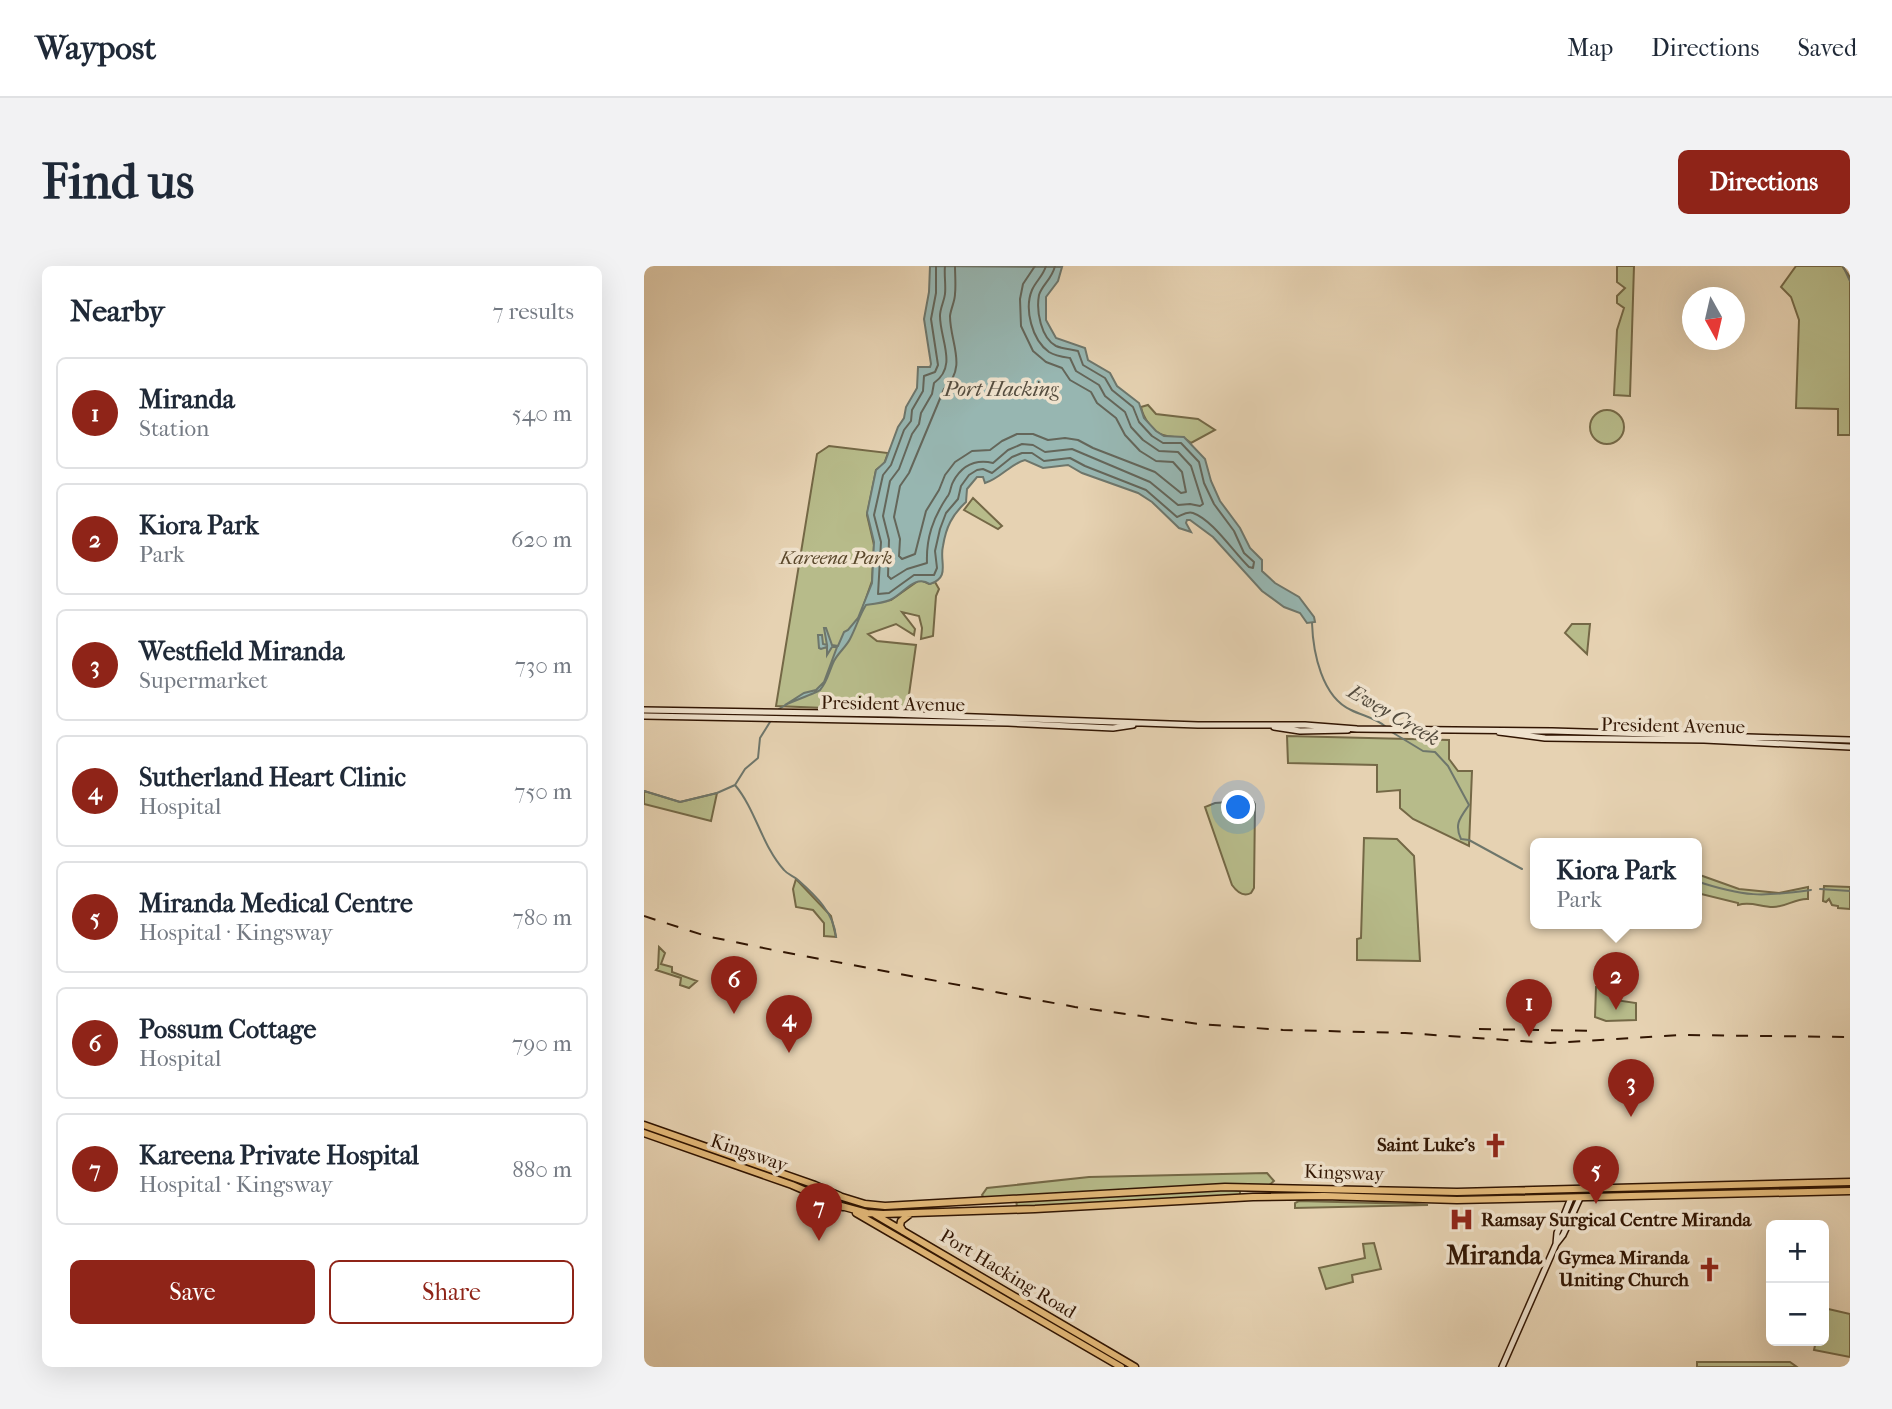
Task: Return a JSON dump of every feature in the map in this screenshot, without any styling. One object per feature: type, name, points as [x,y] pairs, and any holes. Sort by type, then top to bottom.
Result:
[{"type":"main road","name":"President Avenue","points":[[644,710],[712,714]]},
{"type":"main road","name":"President Avenue","points":[[644,716],[811,715],[1120,721],[1140,724],[1305,725],[1496,732],[1545,738],[1712,740],[1850,747]]},
{"type":"main road","name":"President Avenue","points":[[1496,732],[1552,731],[1850,740]]},
{"type":"main road","name":"Kingsway","points":[[644,1125],[805,1181],[864,1210]]},
{"type":"main road","name":"Kingsway","points":[[644,1133],[792,1185],[841,1206],[864,1210],[885,1206],[1213,1187],[1451,1192],[1850,1182]]},
{"type":"main road","points":[[692,1150],[693,1142]]},
{"type":"main road","points":[[1806,1192],[1807,1184]]},
{"type":"main road","points":[[1280,1187],[1286,1197]]},
{"type":"main road","points":[[1502,1367],[1556,1244],[1580,1198],[1578,1188]]},
{"type":"main road","points":[[1556,1244],[1557,1233],[1571,1198],[1578,1188]]},
{"type":"main road","points":[[1372,1190],[1374,1199]]},
{"type":"main road","name":"Kingsway","points":[[873,1213],[980,1211],[1286,1197],[1451,1200],[1850,1191]]},
{"type":"main road","points":[[1451,1192],[1451,1200]]},
{"type":"main road","points":[[979,1202],[980,1211]]},
{"type":"main road","name":"Port Hacking Road","points":[[864,1210],[1089,1344],[1121,1367]]},
{"type":"main road","name":"Port Hacking Road","points":[[864,1210],[1089,1344],[1135,1367]]},
{"type":"main road","points":[[903,1231],[901,1220],[915,1213]]},
{"type":"green space","points":[[1617,266],[1634,266],[1630,396],[1614,395],[1617,330],[1624,308],[1617,303],[1617,296],[1625,288],[1617,282]]},
{"type":"green space","points":[[1796,266],[1842,266],[1850,277],[1850,435],[1838,435],[1838,409],[1796,408],[1799,320],[1791,297],[1781,287]]},
{"type":"green space","points":[[1148,405],[1156,414],[1198,419],[1215,430],[1191,443],[1163,435],[1152,427],[1144,415],[1141,407]]},
{"type":"green space","points":[[1607,410],[1619,415],[1624,427],[1619,439],[1607,444],[1595,439],[1590,427],[1595,415]]},
{"type":"green space","name":"Kareena Park","points":[[829,446],[888,453],[884,464],[876,470],[867,515],[874,545],[872,581],[864,604],[891,600],[918,581],[929,584],[935,582],[939,589],[933,636],[921,639],[919,616],[902,612],[915,629],[914,635],[896,624],[868,634],[877,641],[916,645],[907,709],[889,708],[885,702],[856,701],[849,709],[776,706],[817,454]]},
{"type":"green space","points":[[973,498],[1002,526],[998,529],[964,510]]},
{"type":"green space","points":[[1572,624],[1590,624],[1587,654],[1565,633]]},
{"type":"green space","points":[[1287,736],[1449,740],[1449,759],[1458,771],[1472,771],[1469,846],[1413,819],[1400,808],[1400,790],[1377,792],[1377,765],[1288,763]]},
{"type":"green space","points":[[644,791],[680,802],[717,793],[711,821],[644,804]]},
{"type":"green space","points":[[1253,801],[1254,888],[1251,893],[1243,894],[1232,885],[1205,807],[1215,803]]},
{"type":"green space","points":[[1364,838],[1397,839],[1414,856],[1420,961],[1357,960],[1357,939],[1361,938]]},
{"type":"green space","points":[[1702,876],[1739,889],[1779,893],[1808,887],[1808,899],[1778,907],[1738,903],[1702,894]]},
{"type":"green space","points":[[796,879],[831,916],[836,937],[824,936],[824,923],[813,910],[796,907],[793,889]]},
{"type":"green space","points":[[1824,886],[1850,887],[1850,909],[1838,908],[1832,905],[1829,899],[1823,901]]},
{"type":"green space","points":[[659,947],[665,953],[661,964],[672,967],[672,972],[697,981],[689,988],[680,985],[681,978],[656,970]]},
{"type":"green space","points":[[1596,987],[1615,988],[1615,1000],[1636,1003],[1636,1020],[1606,1021],[1595,1017]]},
{"type":"green space","points":[[1267,1173],[1274,1181],[1267,1187],[1219,1188],[1240,1191],[1240,1198],[1017,1207],[1016,1200],[985,1199],[982,1195],[987,1188],[1089,1177]]},
{"type":"green space","points":[[1295,1203],[1428,1205],[1295,1208]]},
{"type":"green space","points":[[1374,1243],[1381,1269],[1352,1275],[1353,1282],[1326,1289],[1319,1268],[1365,1258],[1363,1244]]},
{"type":"green space","points":[[1829,1309],[1850,1314],[1850,1357],[1814,1350],[1815,1346],[1829,1346]]},
{"type":"green space","points":[[1697,1362],[1790,1362],[1797,1367],[1697,1367]]},
{"type":"water","name":"Port Hacking","points":[[930,266],[1062,267],[1058,281],[1046,297],[1046,320],[1056,338],[1085,348],[1088,360],[1110,373],[1117,386],[1139,403],[1144,418],[1156,431],[1164,436],[1184,437],[1205,459],[1220,501],[1240,528],[1250,548],[1262,560],[1262,571],[1275,583],[1299,597],[1315,622],[1307,623],[1300,613],[1284,607],[1262,591],[1213,537],[1190,520],[1186,523],[1191,532],[1179,528],[1152,502],[1138,493],[1082,473],[1068,465],[1043,468],[1025,460],[985,483],[983,477],[977,477],[967,489],[966,502],[948,527],[940,577],[930,584],[919,581],[914,583],[890,600],[866,605],[850,639],[836,658],[827,680],[820,690],[785,705],[804,693],[816,690],[824,682],[837,647],[832,647],[827,655],[827,647],[819,648],[818,635],[822,635],[823,644],[827,645],[826,628],[832,645],[838,646],[844,632],[858,618],[872,583],[874,542],[867,513],[876,470],[885,462],[906,407],[917,388],[918,367],[930,367],[931,364],[924,319]]},
{"type":"waterway","points":[[1843,266],[1850,281]]},
{"type":"waterway","name":"Ewey Creek","points":[[1312,623],[1317,660],[1326,685],[1333,695],[1341,704],[1386,727]]},
{"type":"waterway","points":[[779,709],[787,704]]},
{"type":"waterway","points":[[644,791],[680,802],[717,793],[735,785],[745,769],[758,758],[760,738],[770,722]]},
{"type":"waterway","name":"Ewey Creek","points":[[1390,731],[1423,751],[1435,752],[1448,766],[1469,805],[1458,825],[1461,839],[1469,840],[1522,869]]},
{"type":"waterway","points":[[735,785],[776,860],[823,906],[832,920],[836,937]]},
{"type":"waterway","name":"Ewey Creek","points":[[1702,883],[1753,894],[1811,890]]},
{"type":"waterway","name":"Ewey Creek","points":[[1820,889],[1850,891]]},
{"type":"railway","points":[[644,916],[706,936],[778,951],[1075,1007],[1199,1024],[1283,1030],[1405,1033],[1550,1043],[1682,1035],[1850,1037]]},
{"type":"railway","points":[[1479,1029],[1598,1031]]},
{"type":"place","name":"Kiora Park","points":[[1616,1010]]},
{"type":"place","name":"Possum Cottage","points":[[734,1014]]},
{"type":"place","name":"Miranda","points":[[1529,1037]]},
{"type":"place","name":"Sutherland Heart Clinic","points":[[789,1053]]},
{"type":"place","name":"Westfield Miranda","points":[[1631,1117]]},
{"type":"place","name":"Saint Luke's","points":[[1495,1145]]},
{"type":"place","name":"Miranda Medical Centre","points":[[1596,1204]]},
{"type":"place","name":"Ramsay Surgical Centre Miranda","points":[[1461,1220]]},
{"type":"place","name":"Kareena Private Hospital","points":[[819,1241]]},
{"type":"place","name":"Gymea Miranda Uniting Church","points":[[1709,1269]]},
{"type":"district","name":"Miranda","points":[[1494,1255]]}]
